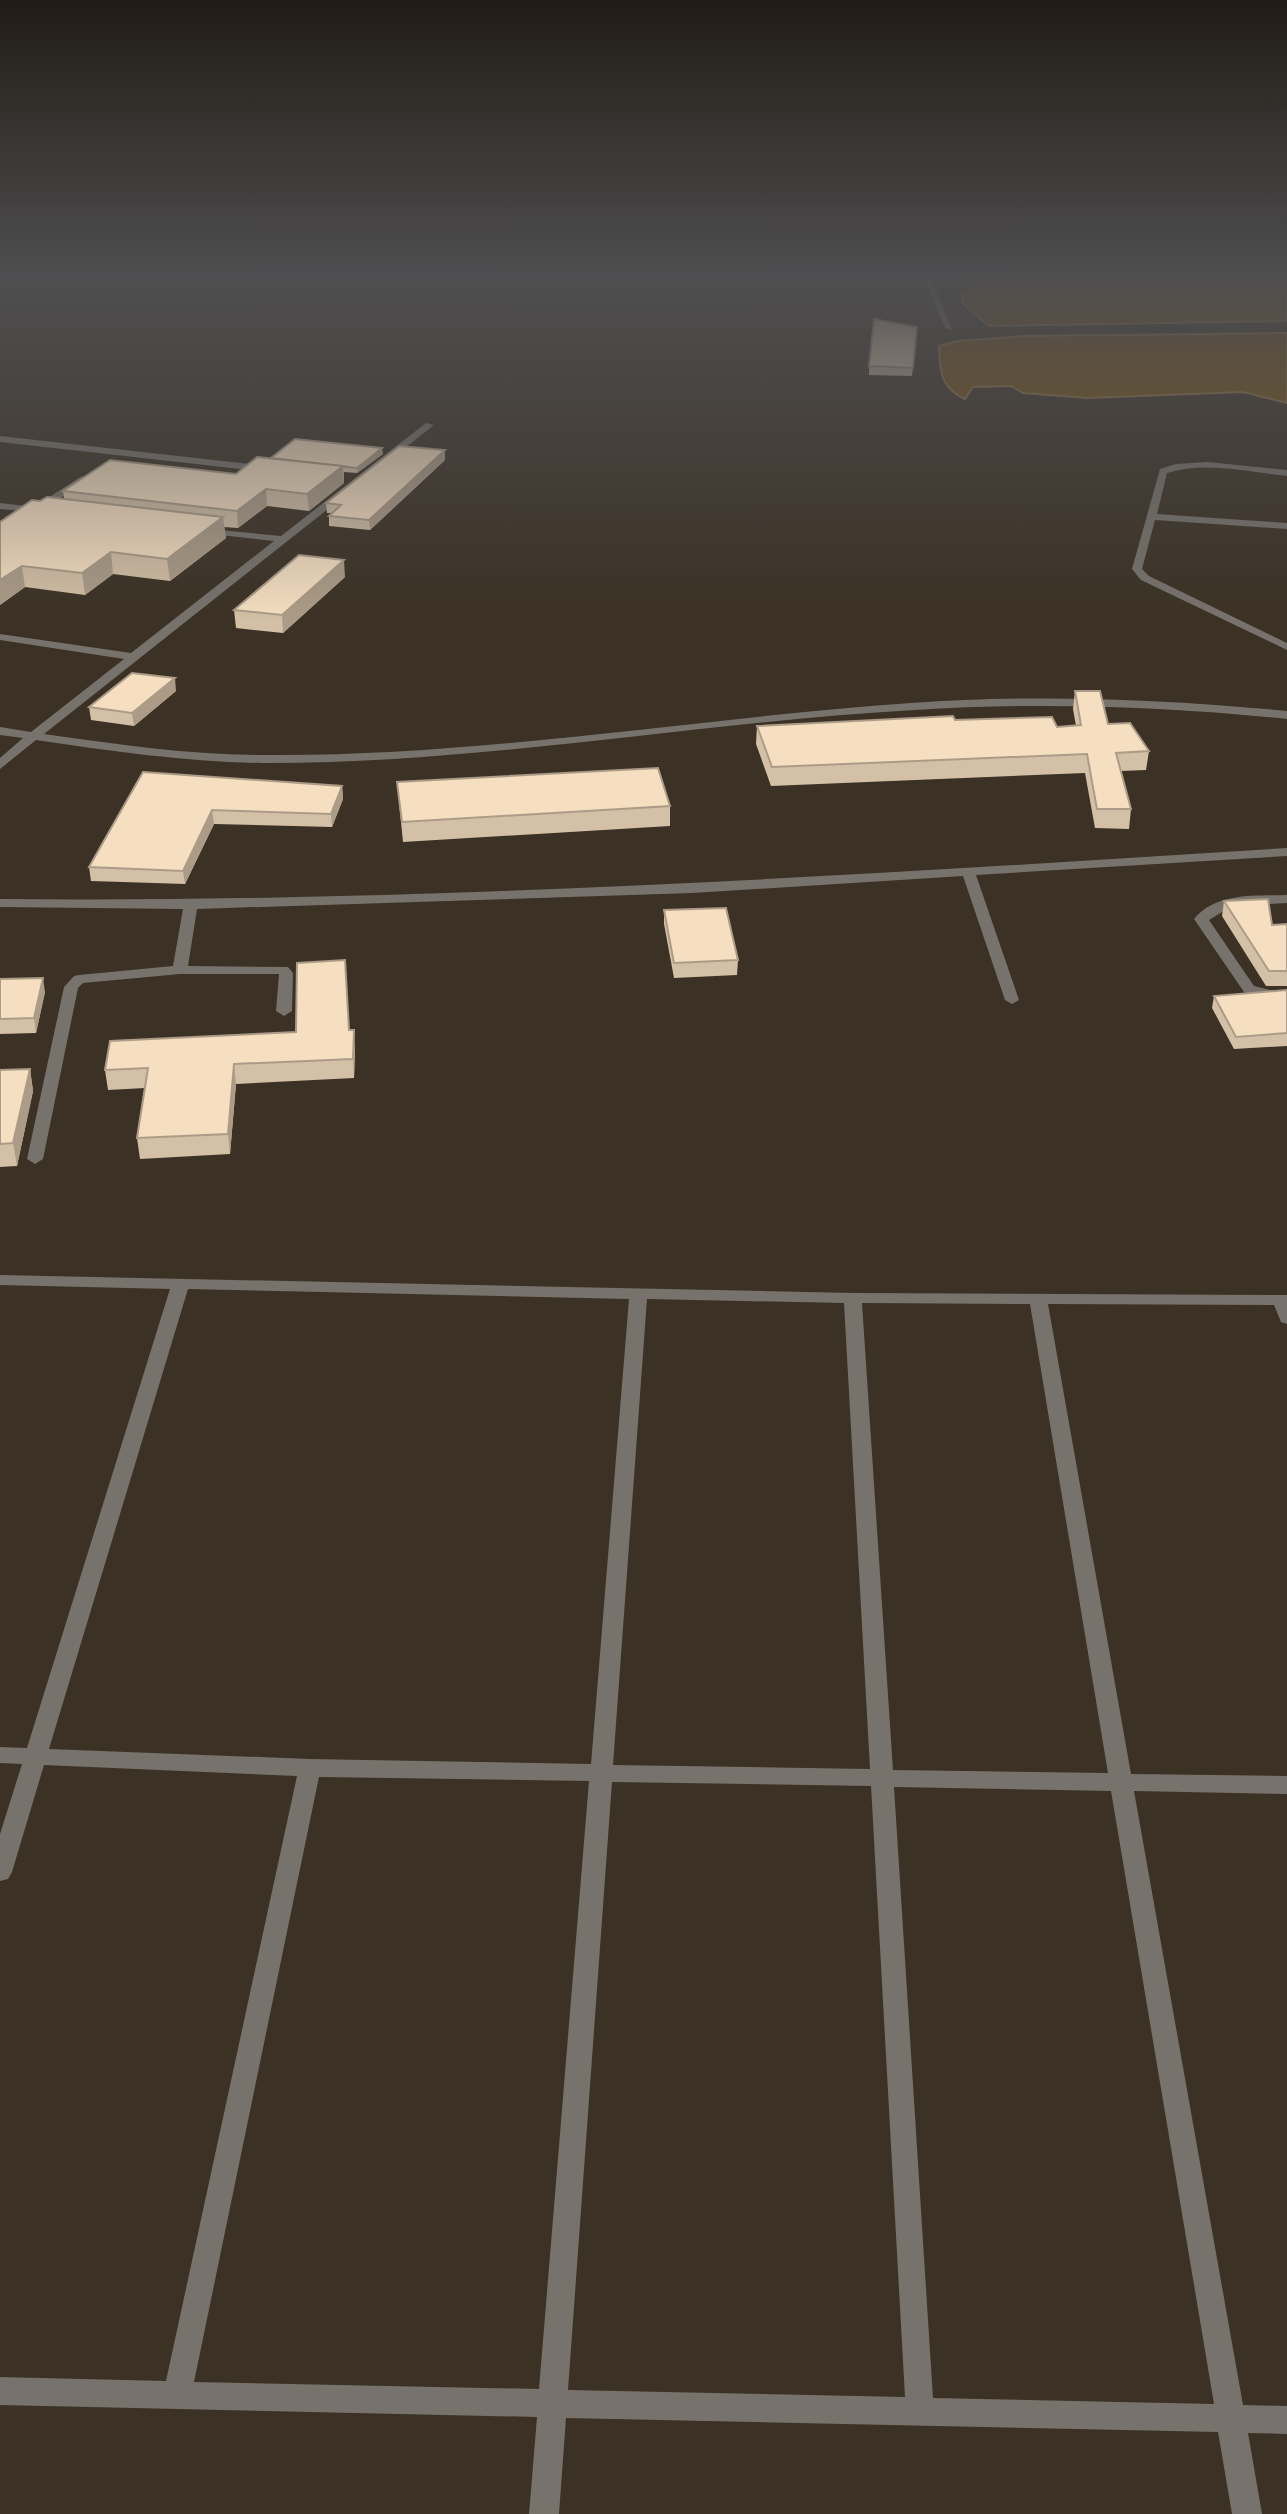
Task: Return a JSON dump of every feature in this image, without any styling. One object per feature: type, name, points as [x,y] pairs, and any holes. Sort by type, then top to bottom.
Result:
[{"type":"street","points":[[0,765],[132,657],[429,425]]},
{"type":"street","points":[[0,439],[274,470]]},
{"type":"street","points":[[110,460],[121,453]]},
{"type":"street","points":[[1287,473],[1171,467],[1163,471],[1137,569],[1146,579],[1287,647]]},
{"type":"street","points":[[35,511],[89,474]]},
{"type":"street","points":[[343,477],[357,479]]},
{"type":"street","points":[[0,506],[49,512]]},
{"type":"street","points":[[1151,517],[1287,526]]},
{"type":"street","points":[[186,528],[281,539]]},
{"type":"street","points":[[0,637],[132,657]]},
{"type":"street","points":[[0,731],[180,756],[264,759],[388,755],[807,716],[1006,702],[1102,703],[1287,715]]},
{"type":"street","points":[[0,903],[191,905],[693,889],[1287,852]]},
{"type":"street","points":[[968,871],[1012,1000]]},
{"type":"street","points":[[1287,899],[1224,903],[1212,908],[1201,919],[1250,989],[1269,995],[1287,994]]},
{"type":"street","points":[[180,971],[191,905]]},
{"type":"street","points":[[35,1159],[71,987],[79,979],[95,975],[180,971],[283,970],[286,973],[284,1011]]},
{"type":"street","points":[[0,1280],[1285,1306]]},
{"type":"street","points":[[0,1872],[180,1285]]},
{"type":"street","points":[[544,2514],[638,1294]]},
{"type":"street","points":[[853,1298],[920,2412]]},
{"type":"street","points":[[1038,1300],[1247,2514]]},
{"type":"street","points":[[0,1755],[36,1754],[310,1768],[1287,1785]]},
{"type":"street","points":[[177,2395],[310,1768]]},
{"type":"street","points":[[0,2391],[1287,2420]]},
{"type":"shaded area","points":[[950,389],[971,389],[965,399]]},
{"type":"shaded area","points":[[1017,389],[1287,389],[1287,403],[1243,392],[1088,398],[1023,393]]},
{"type":"building","points":[[295,439],[382,448],[357,468],[271,458]]},
{"type":"building","points":[[399,446],[445,450],[369,520],[329,516],[341,505],[326,503]]},
{"type":"building","points":[[257,457],[343,466],[307,494],[266,489],[237,511],[63,491],[110,460],[236,474]]},
{"type":"building","points":[[47,497],[223,517],[167,559],[111,552],[82,573],[22,566],[0,580],[0,522],[32,500],[40,501]]},
{"type":"building","points":[[299,555],[344,560],[282,615],[234,610]]},
{"type":"building","points":[[132,673],[175,678],[132,713],[89,707]]},
{"type":"building","points":[[1075,691],[1100,691],[1108,724],[1130,723],[1149,751],[1116,753],[1131,809],[1097,809],[1087,754],[772,767],[757,726],[953,716],[955,720],[1052,717],[1057,727],[1081,725]]},
{"type":"building","points":[[658,768],[670,806],[402,822],[397,782]]},
{"type":"building","points":[[143,772],[342,786],[331,814],[212,810],[183,871],[89,867]]},
{"type":"building","points":[[1268,899],[1272,925],[1287,924],[1287,971],[1269,971],[1224,901]]},
{"type":"building","points":[[726,908],[738,960],[674,963],[664,910]]},
{"type":"building","points":[[345,960],[349,1030],[354,1030],[353,1059],[234,1064],[228,1134],[137,1138],[148,1068],[105,1070],[110,1041],[296,1032],[297,963]]},
{"type":"building","points":[[43,978],[34,1018],[0,1019],[0,979]]},
{"type":"building","points":[[1287,990],[1287,1033],[1236,1037],[1214,996]]},
{"type":"building","points":[[30,1069],[13,1143],[0,1144],[0,1070]]}]
